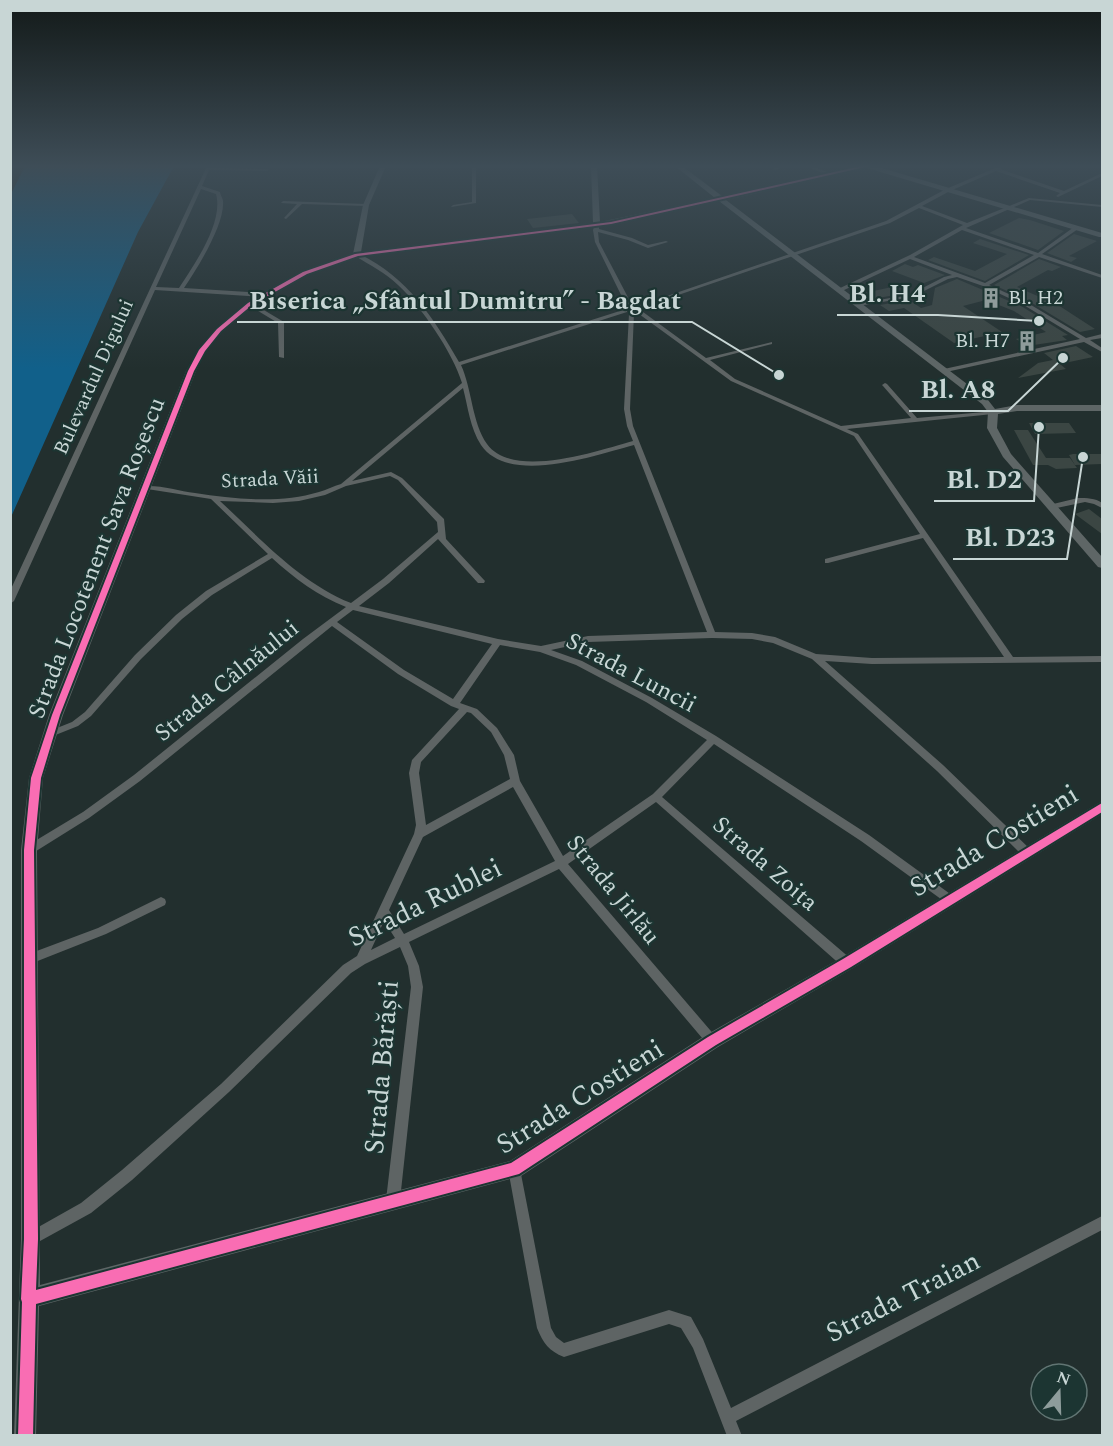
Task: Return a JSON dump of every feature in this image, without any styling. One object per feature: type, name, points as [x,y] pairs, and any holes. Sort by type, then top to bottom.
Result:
[{"type":"street","name":"Bulevardul Digului","points":[[10,601],[178,233]]},
{"type":"street","points":[[181,289],[213,233]]},
{"type":"street","points":[[361,233],[357,255],[403,286],[420,306],[458,364],[477,431],[489,450],[506,461],[524,463],[560,460],[636,442]]},
{"type":"street","name":"Strada Locotenent Sava Roșescu","points":[[25,1436],[30,1239],[29,850],[36,778],[50,734],[198,357],[224,325],[250,304],[311,270],[357,255],[547,233]]},
{"type":"street","points":[[596,233],[597,242],[634,310],[729,377],[749,388],[841,427],[858,437],[1011,660]]},
{"type":"street","points":[[613,233],[648,247],[666,242]]},
{"type":"street","points":[[764,233],[946,370],[993,412],[1102,414]]},
{"type":"street","points":[[458,364],[634,310],[856,233]]},
{"type":"street","points":[[840,290],[910,257],[952,233]]},
{"type":"street","points":[[985,233],[1102,277]]},
{"type":"street","points":[[985,285],[1040,254],[1068,233]]},
{"type":"street","points":[[910,257],[985,285],[1035,308],[1102,350]]},
{"type":"street","points":[[860,305],[917,294],[949,276],[958,275]]},
{"type":"street","points":[[153,288],[265,295]]},
{"type":"street","points":[[250,304],[281,322],[282,357]]},
{"type":"street","points":[[634,310],[627,409],[630,426],[712,635]]},
{"type":"street","points":[[946,370],[1102,336]]},
{"type":"street","points":[[705,360],[770,343]]},
{"type":"street","name":"Strada Văii","points":[[147,487],[214,500],[309,498],[331,492],[343,485],[465,383]]},
{"type":"street","points":[[885,385],[915,419]]},
{"type":"street","points":[[841,427],[1017,408],[1102,408]]},
{"type":"street","points":[[993,412],[991,424],[1003,449],[1102,564]]},
{"type":"street","points":[[343,485],[380,474],[396,476],[441,521],[442,540],[481,581]]},
{"type":"street","name":"Strada Luncii","points":[[214,500],[273,554],[321,592],[353,607],[498,642],[541,649],[579,663],[649,700],[865,838],[949,899]]},
{"type":"street","points":[[1052,507],[1087,500],[1097,502],[1102,506]]},
{"type":"street","name":"Strada Câlnăului","points":[[29,850],[86,815],[138,778],[353,607],[442,532]]},
{"type":"street","points":[[828,561],[926,535]]},
{"type":"street","points":[[50,734],[75,724],[88,714],[138,657],[179,617],[209,593],[273,554]]},
{"type":"street","name":"Strada Jirlău","points":[[332,622],[400,672],[454,704],[466,708],[486,722],[503,743],[515,781],[561,863],[712,1041]]},
{"type":"street","points":[[541,649],[588,639],[712,635],[752,636],[775,640],[815,657],[940,768],[1027,853]]},
{"type":"street","points":[[454,704],[498,642]]},
{"type":"street","points":[[815,657],[872,661],[1102,659]]},
{"type":"street","points":[[361,960],[419,834],[421,825],[414,773],[417,760],[466,708]]},
{"type":"street","name":"Strada Rublei","points":[[30,1239],[86,1208],[127,1175],[225,1088],[347,969],[361,960],[561,863],[656,797],[713,739]]},
{"type":"street","points":[[419,834],[515,781]]},
{"type":"street","name":"Strada Zoița","points":[[656,797],[847,963]]},
{"type":"street","name":"Strada Costieni","points":[[28,1299],[514,1168],[712,1041],[847,963],[1102,807]]},
{"type":"street","points":[[30,959],[102,932],[161,902]]},
{"type":"street","name":"Strada Bărăști","points":[[384,911],[403,940],[416,970],[417,987],[393,1200]]},
{"type":"street","points":[[514,1168],[544,1328],[554,1346],[564,1350],[574,1349],[669,1317],[686,1322],[692,1330],[735,1436]]},
{"type":"street","name":"Strada Traian","points":[[728,1417],[1102,1223]]},
{"type":"water","points":[[10,233],[137,233],[11,517]]},
{"type":"building","points":[[990,233],[1061,233],[1038,250]]},
{"type":"building","points":[[1074,234],[1097,241],[1069,256],[1077,258],[1071,262],[1047,253]]},
{"type":"building","points":[[980,239],[1029,255],[985,281],[928,260],[934,257],[975,271],[1007,254],[973,243]]},
{"type":"building","points":[[1039,259],[1061,267],[1052,271],[1048,270],[1017,287],[1058,305],[1095,329],[1080,332],[1027,300],[994,285]]},
{"type":"building","points":[[905,264],[913,267],[918,265],[945,275],[924,283],[892,271]]},
{"type":"building","points":[[957,279],[1021,306],[1068,335],[1062,336],[1067,340],[1027,346],[1016,339],[1046,332],[1014,311],[986,300],[963,306],[1002,332],[954,343],[904,308],[889,311],[880,305],[909,300],[921,308],[932,305],[935,288]]},
{"type":"building","points":[[892,287],[901,294],[872,299],[864,293]]},
{"type":"building","points":[[1076,346],[1093,357],[1060,364],[1066,369],[1018,378],[1038,363],[1053,360],[1044,353]]},
{"type":"building","points":[[1029,423],[1069,423],[1076,433],[1035,434]]},
{"type":"building","points":[[1014,430],[1028,430],[1046,458],[1070,458],[1077,468],[1056,469],[1048,465],[1033,465]]},
{"type":"building","points":[[1102,454],[1102,464],[1075,465],[1069,455]]},
{"type":"building","points":[[1089,509],[1102,519],[1102,534],[1075,514]]},
{"type":"cycle path","points":[[25,1436],[31,1239],[29,850],[36,778],[56,715],[191,371],[202,350],[219,330],[250,304],[305,273],[357,255],[528,233]]},
{"type":"cycle path","points":[[28,1299],[514,1169],[712,1041],[847,963],[1102,807]]},
{"type":"place","name":"Bl. H2","points":[[991,298]]},
{"type":"place","name":"Bl. H4","points":[[1039,321]]},
{"type":"place","name":"Bl. H7","points":[[1027,341]]},
{"type":"place","name":"Bl. A8","points":[[1063,358]]},
{"type":"place","name":"Biserica „Sfântul Dumitru” - Bagdat","points":[[779,375]]},
{"type":"place","name":"Bl. D2","points":[[1039,427]]},
{"type":"place","name":"Bl. D23","points":[[1083,457]]}]
